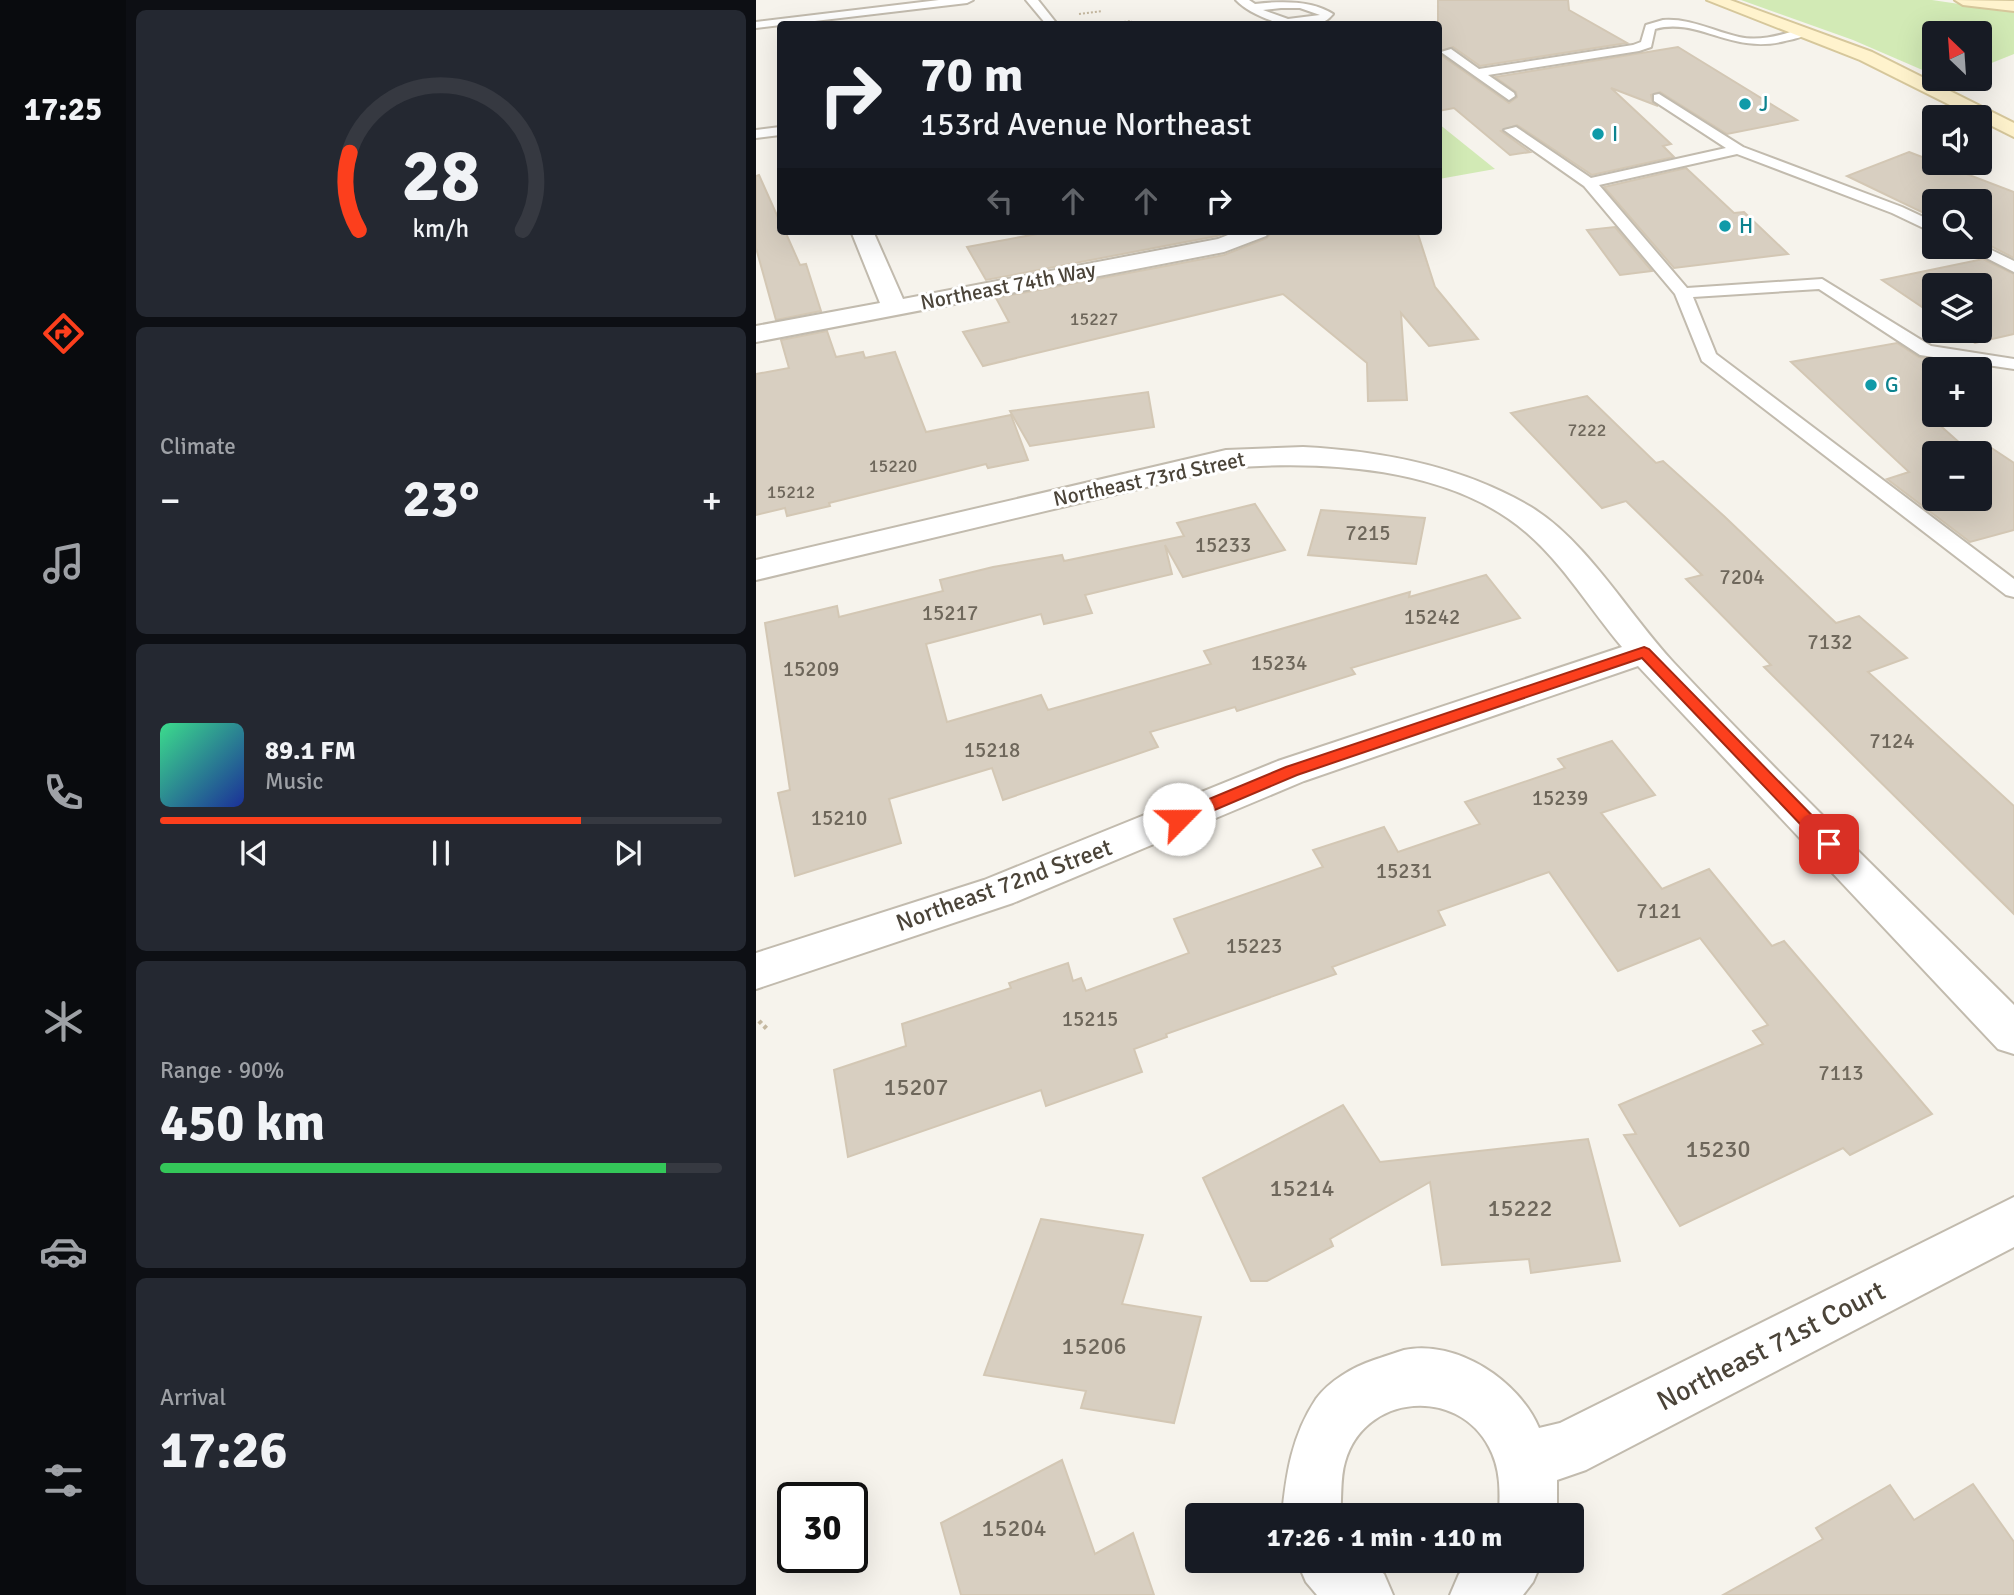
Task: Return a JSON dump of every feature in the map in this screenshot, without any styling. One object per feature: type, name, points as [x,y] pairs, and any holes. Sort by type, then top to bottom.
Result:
[{"type":"main road","points":[[1715,0],[1866,56],[2014,131]]},
{"type":"main road","points":[[1963,0],[2014,6]]},
{"type":"street","points":[[864,235],[895,307]]},
{"type":"street","name":"Northeast 74th Way","points":[[756,334],[1224,245],[1248,235]]},
{"type":"street","name":"Northeast 73rd Street","points":[[756,570],[1226,458],[1279,453],[1329,455],[1393,462],[1446,477],[1524,515],[1549,538],[1644,652],[2014,1035]]},
{"type":"street","name":"Northeast 72nd Street","points":[[756,971],[998,892],[1291,771],[1644,652]]},
{"type":"street","name":"Northeast 71st Court","points":[[1523,1460],[1566,1450],[2014,1221]]},
{"type":"street","points":[[1311,1503],[1312,1474],[1322,1437],[1342,1408],[1370,1386],[1402,1376],[1437,1376],[1469,1388],[1496,1411],[1517,1442],[1528,1479],[1528,1503]]},
{"type":"street","points":[[1337,1573],[1363,1595]]},
{"type":"street","points":[[1480,1595],[1490,1589],[1503,1573]]},
{"type":"lane","points":[[790,21],[817,13],[914,0]]},
{"type":"lane","points":[[790,21],[967,0]]},
{"type":"lane","points":[[1032,0],[1050,21]]},
{"type":"lane","points":[[1247,4],[1295,2],[1316,6],[1327,14],[1323,19],[1313,21]]},
{"type":"lane","points":[[1247,4],[1265,18],[1282,21]]},
{"type":"lane","points":[[756,25],[777,23]]},
{"type":"lane","points":[[1478,73],[1635,48],[1647,44],[1650,27],[1665,23],[1692,24],[1724,36],[1752,42],[1778,40],[1805,32]]},
{"type":"lane","points":[[1447,52],[1509,96]]},
{"type":"lane","points":[[1659,98],[1738,150],[1897,210],[1922,222]]},
{"type":"lane","points":[[1511,130],[1589,183],[1683,293],[1708,357],[2014,590]]},
{"type":"lane","points":[[756,134],[777,131]]},
{"type":"lane","points":[[1589,183],[1738,150]]},
{"type":"lane","points":[[1992,256],[2014,267]]},
{"type":"lane","points":[[1683,293],[1822,284],[1926,351],[2014,364]]},
{"type":"path","points":[[759,1021],[767,1028]]},
{"type":"green space","points":[[1741,0],[1932,0],[2014,12],[2014,54],[1992,63],[1992,21],[1922,21],[1922,70],[1853,40]]},
{"type":"green space","points":[[1442,126],[1495,169],[1442,178]]},
{"type":"building","points":[[1438,0],[1568,0],[1569,10],[1627,43],[1480,66],[1453,47],[1442,51],[1442,21],[1438,21]]},
{"type":"building","points":[[1678,47],[1797,120],[1727,134],[1660,92],[1651,95],[1653,103],[1658,106],[1611,88],[1671,144],[1663,146],[1674,157],[1592,175],[1517,125],[1501,131],[1530,152],[1510,155],[1454,108],[1442,110],[1442,56],[1509,103],[1517,97],[1516,92],[1495,77]]},
{"type":"building","points":[[1909,152],[1922,157],[1922,175],[1969,175],[2014,192],[2014,258],[1992,247],[1992,189],[1922,189],[1922,212],[1847,176]]},
{"type":"building","points":[[1686,168],[1734,213],[1744,212],[1788,254],[1674,268],[1604,187]]},
{"type":"building","points":[[759,175],[777,215],[777,235],[787,235],[800,265],[806,264],[821,311],[776,320],[756,248],[756,176]]},
{"type":"building","points":[[1615,227],[1652,271],[1620,275],[1587,230]]},
{"type":"building","points":[[1032,235],[1220,235],[986,280],[967,247]]},
{"type":"building","points":[[1269,235],[1418,235],[1435,287],[1478,339],[1429,346],[1401,313],[1407,400],[1368,401],[1367,363],[1283,294],[983,366],[963,332],[1009,322],[996,298],[1224,255]]},
{"type":"building","points":[[1983,259],[2014,274],[2014,334],[1992,339],[1992,273],[1922,273],[1922,307],[1882,280]]},
{"type":"building","points":[[827,331],[836,357],[863,352],[865,358],[895,352],[926,432],[1011,415],[1028,460],[988,468],[986,464],[787,516],[785,508],[756,515],[756,374],[789,368],[781,340]]},
{"type":"building","points":[[1897,343],[1922,358],[1922,427],[1942,427],[1958,441],[1922,441],[1922,506],[1887,479],[1909,472],[1791,362]]},
{"type":"building","points":[[1148,392],[1154,427],[1030,446],[1010,411]]},
{"type":"building","points":[[1587,396],[1656,463],[1663,461],[1725,517],[1836,623],[1859,616],[1907,658],[1868,672],[2014,806],[2014,914],[1764,667],[1771,665],[1686,579],[1702,575],[1626,501],[1602,508],[1511,413]]},
{"type":"building","points":[[1992,448],[2014,463],[2014,530],[1970,542],[1929,511],[1992,511]]},
{"type":"building","points":[[1255,504],[1285,550],[1183,577],[1165,545],[1172,574],[1085,595],[1092,613],[1044,624],[1041,614],[926,644],[947,722],[1041,695],[1048,710],[1211,664],[1204,651],[1410,592],[1409,597],[1486,575],[1520,618],[1351,668],[1355,674],[1237,711],[1235,707],[1150,732],[1158,747],[1003,800],[992,768],[889,799],[901,843],[795,876],[778,793],[790,790],[765,623],[837,606],[839,617],[943,591],[940,580],[993,567],[1062,555],[1064,561],[1184,536],[1177,523]]},
{"type":"building","points":[[1321,510],[1425,518],[1416,564],[1308,555]]},
{"type":"building","points":[[1612,741],[1655,795],[1601,813],[1662,889],[1709,869],[1772,946],[1784,941],[1932,1114],[1850,1155],[1843,1148],[1680,1226],[1624,1135],[1636,1134],[1619,1105],[1763,1044],[1753,1031],[1768,1025],[1700,938],[1618,971],[1549,872],[1438,911],[1445,925],[1332,967],[1336,974],[1166,1034],[1167,1037],[1134,1049],[1142,1072],[1046,1106],[1041,1090],[848,1157],[834,1070],[906,1046],[902,1024],[1011,988],[1009,983],[1068,963],[1073,981],[1081,978],[1086,991],[1189,953],[1174,919],[1323,867],[1313,850],[1384,827],[1398,852],[1480,824],[1465,802],[1565,768],[1558,759]]},
{"type":"building","points":[[1343,1105],[1380,1162],[1588,1139],[1620,1261],[1531,1273],[1529,1259],[1442,1265],[1430,1182],[1330,1239],[1333,1246],[1267,1281],[1251,1281],[1203,1178]]},
{"type":"building","points":[[1041,1219],[1143,1235],[1122,1304],[1201,1317],[1174,1423],[1081,1408],[1086,1391],[984,1375]]},
{"type":"building","points":[[1062,1460],[1095,1554],[1133,1533],[1154,1595],[961,1595],[941,1523]]},
{"type":"building","points":[[1973,1484],[2014,1542],[2014,1595],[1723,1595],[1823,1539],[1816,1528],[1890,1485],[1914,1520]]},
{"type":"place","name":"J","points":[[1745,104]]},
{"type":"place","name":"I","points":[[1598,134]]},
{"type":"place","name":"H","points":[[1725,226]]},
{"type":"place","name":"G","points":[[1871,385]]},
{"type":"route","points":[[1179,819],[1291,771],[1644,652],[1829,844]]}]
